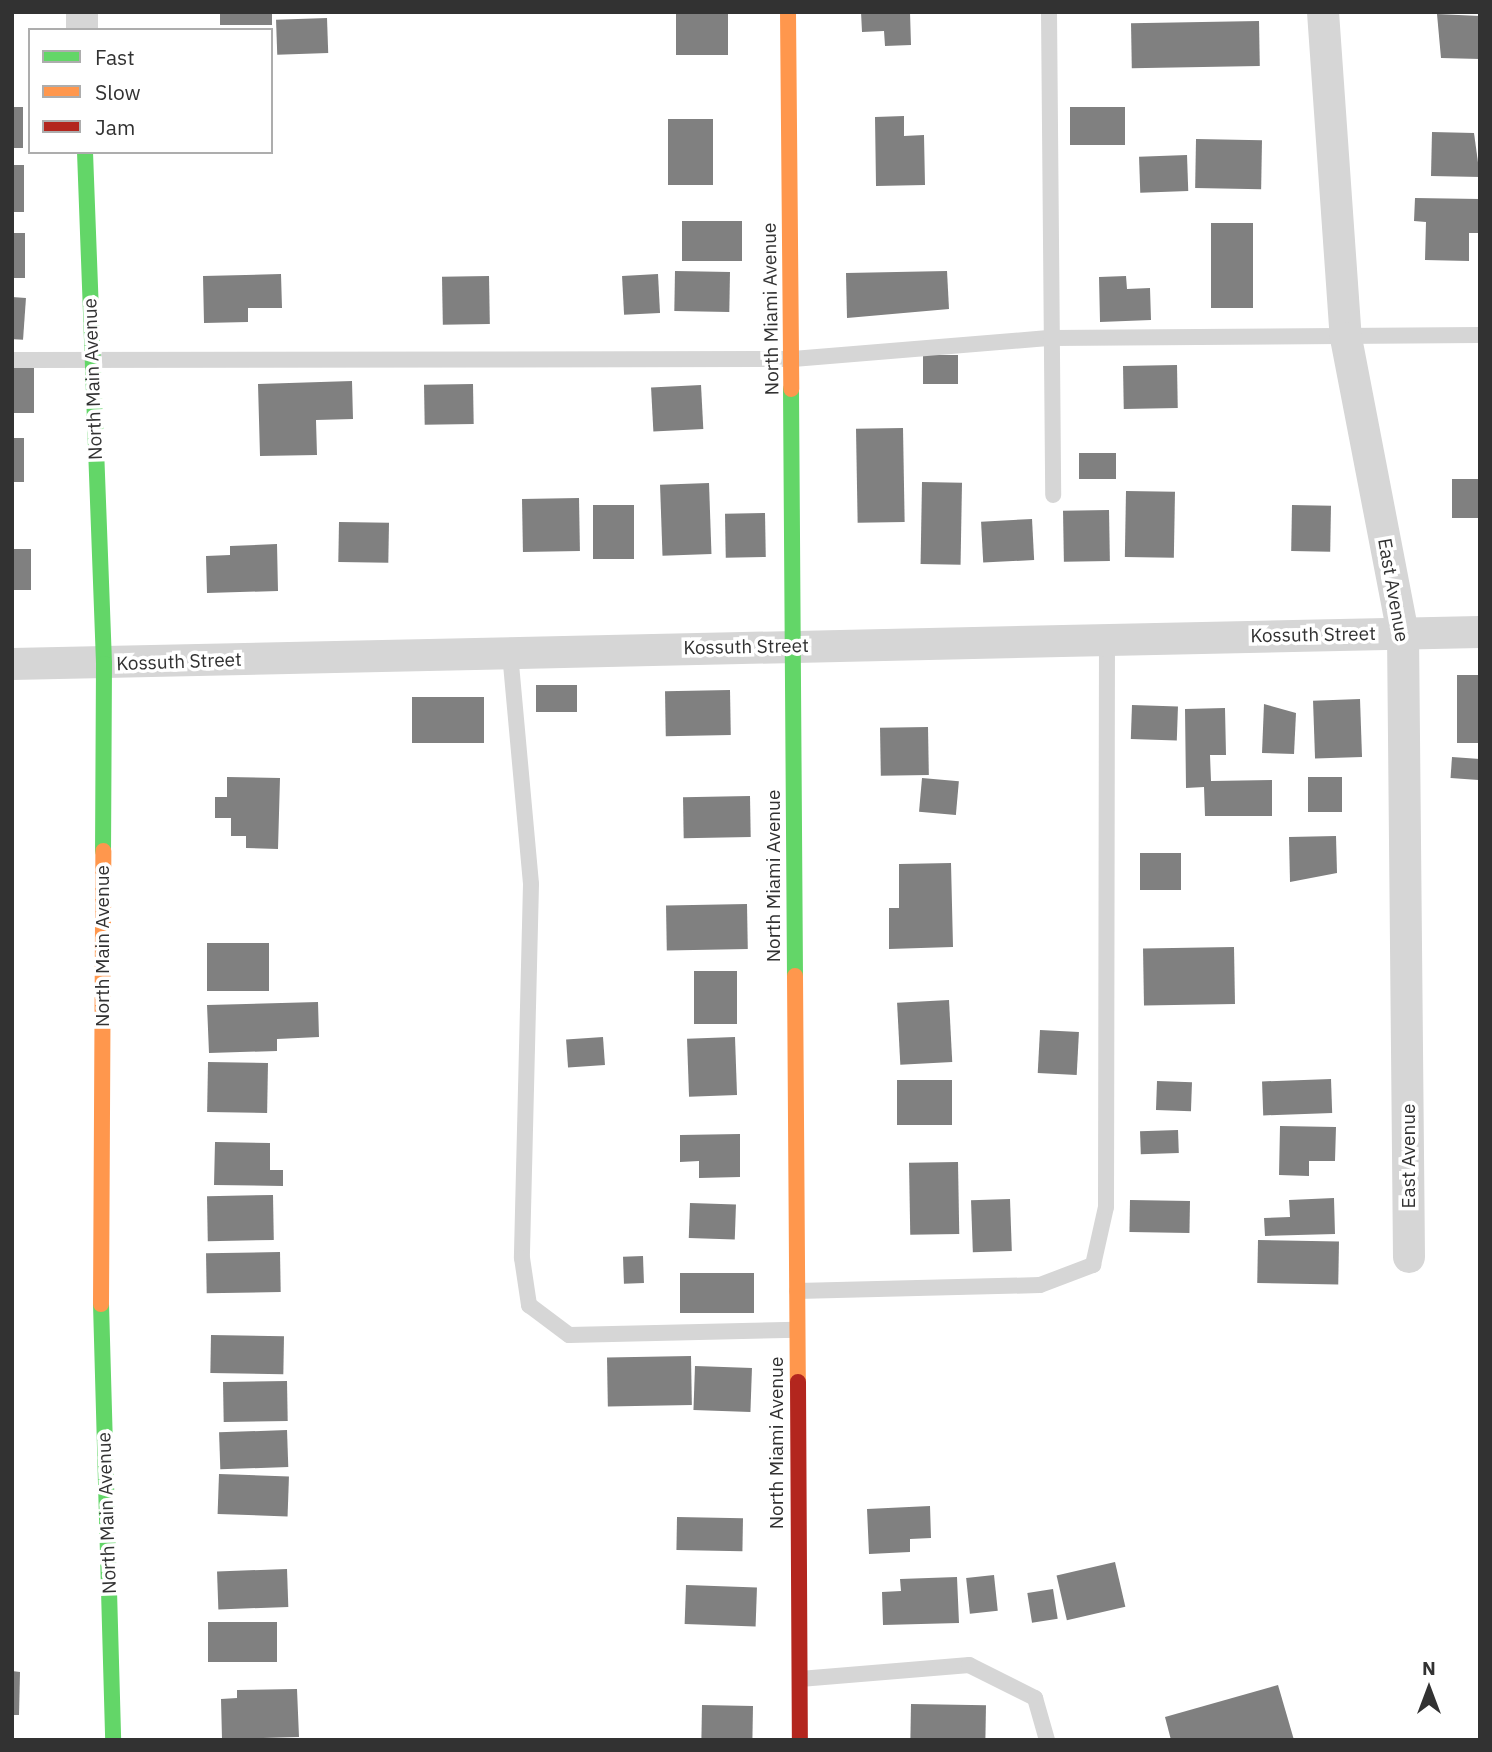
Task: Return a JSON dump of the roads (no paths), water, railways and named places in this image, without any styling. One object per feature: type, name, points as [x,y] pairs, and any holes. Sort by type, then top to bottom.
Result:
[{"type":"street","name":"North Miami Avenue","points":[[788,12],[793,359],[800,1740]]},
{"type":"street","name":"East Avenue","points":[[1323,12],[1346,338],[1403,634],[1409,1257]]},
{"type":"street","name":"North Main Avenue","points":[[85,154],[104,664],[102,1336],[113,1740]]},
{"type":"street","name":"Kossuth Street","points":[[12,664],[104,664],[1107,638],[1480,632]]},
{"type":"lane","points":[[1049,12],[1054,495]]},
{"type":"lane","points":[[12,360],[793,359],[1051,338],[1480,335]]},
{"type":"lane","points":[[797,1291],[1040,1285],[1093,1265],[1107,1207],[1107,638]]},
{"type":"lane","points":[[510,653],[531,884],[522,1258],[529,1305],[569,1335],[797,1330]]},
{"type":"lane","points":[[800,1679],[969,1665],[1035,1698],[1046,1740]]}]
